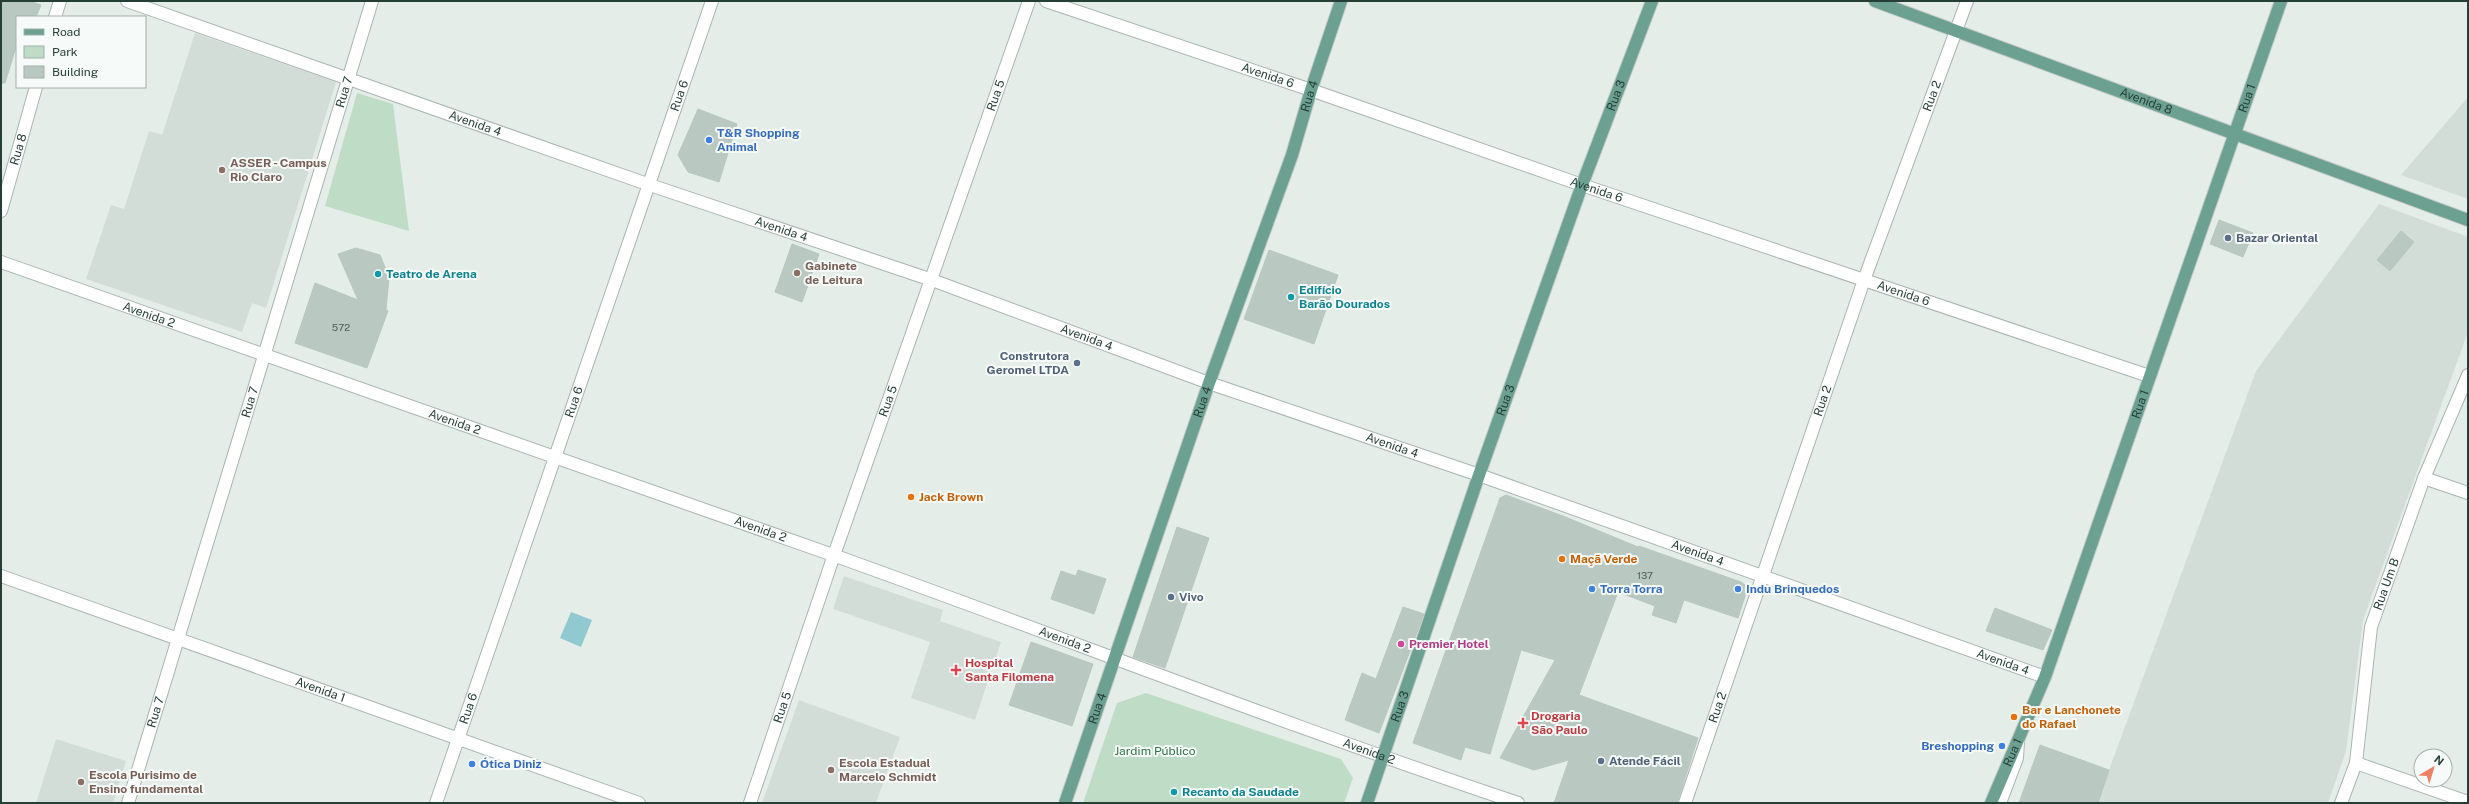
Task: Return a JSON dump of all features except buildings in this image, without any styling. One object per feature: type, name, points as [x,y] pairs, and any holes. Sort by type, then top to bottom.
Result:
[{"type":"main road","name":"Rua 4","points":[[1065,803],[1113,659],[1209,383],[1292,155],[1311,90],[1341,1]]},
{"type":"main road","name":"Rua 3","points":[[1367,803],[1384,758],[1479,475],[1582,185],[1652,1]]},
{"type":"main road","name":"Avenida 8","points":[[1875,1],[2234,132],[2416,202],[2468,220]]},
{"type":"main road","name":"Rua 1","points":[[1991,803],[2045,677],[2281,1]]},
{"type":"street","points":[[56,16],[60,1]]},
{"type":"street","name":"Avenida 4","points":[[127,1],[650,185],[932,280],[1209,383],[1479,475],[2045,677]]},
{"type":"street","name":"Rua 7","points":[[128,803],[372,1]]},
{"type":"street","name":"Rua 6","points":[[436,803],[650,185],[712,1]]},
{"type":"street","name":"Rua 5","points":[[750,803],[834,555],[1030,1]]},
{"type":"street","name":"Avenida 6","points":[[1046,1],[1311,90],[1582,185],[2149,376]]},
{"type":"street","name":"Rua 2","points":[[1685,803],[1864,280],[1967,1]]},
{"type":"street","name":"Rua 8","points":[[1,211],[36,88]]},
{"type":"street","name":"Avenida 2","points":[[1,262],[264,357],[834,555],[1384,758],[1518,803]]},
{"type":"street","name":"Rua Um B","points":[[2341,803],[2356,763],[2372,627],[2424,478],[2468,374]]},
{"type":"street","points":[[2424,478],[2468,493]]},
{"type":"street","name":"Avenida 1","points":[[1,576],[639,803]]},
{"type":"street","points":[[2000,803],[2017,758],[2018,740]]},
{"type":"street","points":[[2356,763],[2468,802]]},
{"type":"shaded area","name":"ASSER - Campus Rio Claro","points":[[195,33],[336,82],[266,308],[252,303],[242,332],[86,279],[111,205],[124,209],[149,131],[162,135]]},
{"type":"shaded area","points":[[2468,97],[2468,199],[2401,175]]},
{"type":"shaded area","points":[[2379,204],[2468,237],[2468,332],[2363,620],[2346,751],[2328,803],[2019,803],[2040,745],[2109,770],[2256,371]]},
{"type":"shaded area","name":"Hospital Santa Filomena","points":[[844,576],[943,610],[940,621],[1001,642],[975,720],[911,698],[930,642],[833,609]]},
{"type":"shaded area","name":"Escola Estadual Marcelo Schmidt","points":[[799,700],[900,737],[876,803],[762,803]]},
{"type":"shaded area","name":"Escola Purisimo de Ensino fundamental","points":[[56,739],[126,761],[113,803],[36,803]]},
{"type":"green space","points":[[357,93],[393,104],[409,231],[325,206]]},
{"type":"green space","name":"Jardim Público","points":[[1146,693],[1341,759],[1353,778],[1344,803],[1083,803],[1117,703]]},
{"type":"water","points":[[571,612],[592,620],[581,647],[560,638]]},
{"type":"place","name":"T&R Shopping Animal","points":[[709,140]]},
{"type":"place","name":"ASSER - Campus Rio Claro","points":[[222,170]]},
{"type":"place","name":"Bazar Oriental","points":[[2228,238]]},
{"type":"place","name":"Gabinete de Leitura","points":[[797,273]]},
{"type":"place","name":"Teatro de Arena","points":[[378,274]]},
{"type":"place","name":"Edifício Barão Dourados","points":[[1291,297]]},
{"type":"place","name":"Construtora Geromel LTDA","points":[[1077,363]]},
{"type":"place","name":"Jack Brown","points":[[911,497]]},
{"type":"place","name":"Maçã Verde","points":[[1562,559]]},
{"type":"place","name":"Torra Torra","points":[[1592,589]]},
{"type":"place","name":"Indu Brinquedos","points":[[1738,589]]},
{"type":"place","name":"Vivo","points":[[1171,597]]},
{"type":"place","name":"Premier Hotel","points":[[1401,644]]},
{"type":"place","name":"Hospital Santa Filomena","points":[[956,670]]},
{"type":"place","name":"Bar e Lanchonete do Rafael","points":[[2014,717]]},
{"type":"place","name":"Drogaria São Paulo","points":[[1523,723]]},
{"type":"place","name":"Breshopping","points":[[2002,746]]},
{"type":"place","name":"Atende Fácil","points":[[1601,761]]},
{"type":"place","name":"Ótica Diniz","points":[[472,764]]},
{"type":"place","name":"Escola Estadual Marcelo Schmidt","points":[[831,770]]},
{"type":"place","name":"Escola Purisimo de Ensino fundamental","points":[[81,782]]},
{"type":"place","name":"Recanto da Saudade","points":[[1174,792]]}]
